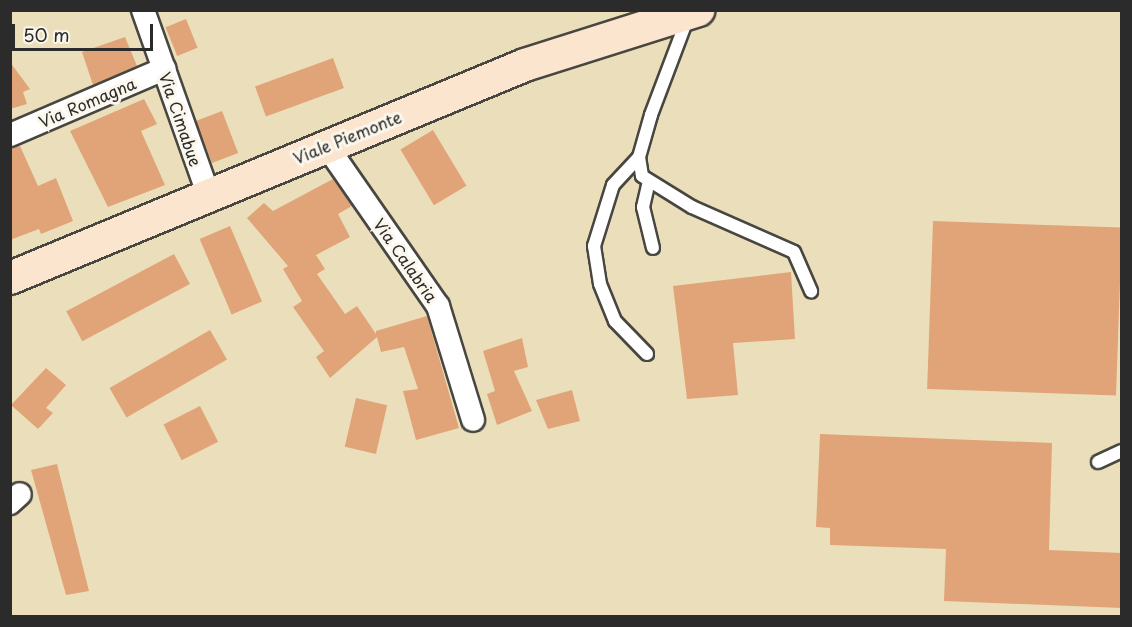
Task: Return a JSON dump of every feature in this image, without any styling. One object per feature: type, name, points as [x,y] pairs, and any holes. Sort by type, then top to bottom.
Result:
[{"type":"street","name":"Via Cimabue","points":[[143,10],[208,194]]},
{"type":"street","name":"Viale Piemonte","points":[[10,278],[208,194],[525,65],[694,12]]},
{"type":"street","name":"Via Romagna","points":[[10,135],[164,69]]},
{"type":"street","name":"Via Calabria","points":[[326,146],[438,306],[473,420]]},
{"type":"lane","points":[[647,354],[615,321],[600,284],[594,246],[613,185],[639,157],[694,12]]},
{"type":"lane","points":[[639,157],[642,176],[649,181],[692,207],[794,252],[810,291]]},
{"type":"lane","points":[[649,181],[643,207],[653,248]]},
{"type":"lane","points":[[1098,462],[1122,451]]},
{"type":"building","points":[[186,19],[198,48],[177,56],[166,27]]},
{"type":"building","points":[[125,37],[137,66],[93,85],[82,52]]},
{"type":"building","points":[[333,58],[344,88],[266,116],[255,86]]},
{"type":"building","points":[[10,62],[30,89],[23,92],[27,104],[10,109]]},
{"type":"building","points":[[144,99],[157,124],[141,131],[165,185],[108,207],[70,131]]},
{"type":"building","points":[[222,111],[238,153],[212,163],[196,121]]},
{"type":"building","points":[[433,130],[466,186],[434,205],[400,150]]},
{"type":"building","points":[[20,146],[38,186],[56,178],[73,221],[41,234],[39,229],[10,240],[10,148]]},
{"type":"building","points":[[333,179],[352,206],[338,214],[350,237],[316,255],[325,269],[317,274],[345,314],[357,306],[376,334],[376,331],[427,316],[459,428],[416,440],[403,391],[418,389],[404,347],[381,352],[377,337],[330,378],[316,357],[324,351],[293,307],[302,301],[283,269],[288,266],[247,218],[264,203],[273,211]]},
{"type":"building","points":[[933,221],[1122,228],[1116,395],[927,389]]},
{"type":"building","points":[[230,226],[262,301],[232,314],[200,239]]},
{"type":"building","points":[[174,254],[190,284],[82,341],[66,311]]},
{"type":"building","points":[[791,272],[795,339],[733,343],[738,395],[687,399],[673,286]]},
{"type":"building","points":[[210,330],[227,359],[127,417],[110,388]]},
{"type":"building","points":[[522,338],[528,367],[514,371],[532,411],[497,425],[487,394],[495,391],[483,351]]},
{"type":"building","points":[[46,368],[66,385],[46,408],[53,413],[38,429],[11,405]]},
{"type":"building","points":[[572,390],[580,421],[548,429],[536,400]]},
{"type":"building","points":[[356,398],[387,405],[376,454],[345,447]]},
{"type":"building","points":[[200,406],[218,442],[182,460],[163,425]]},
{"type":"building","points":[[820,434],[1052,443],[1049,550],[1122,553],[1122,608],[944,601],[946,549],[830,545],[830,528],[816,527]]},
{"type":"building","points":[[57,464],[89,591],[66,595],[31,470]]}]
